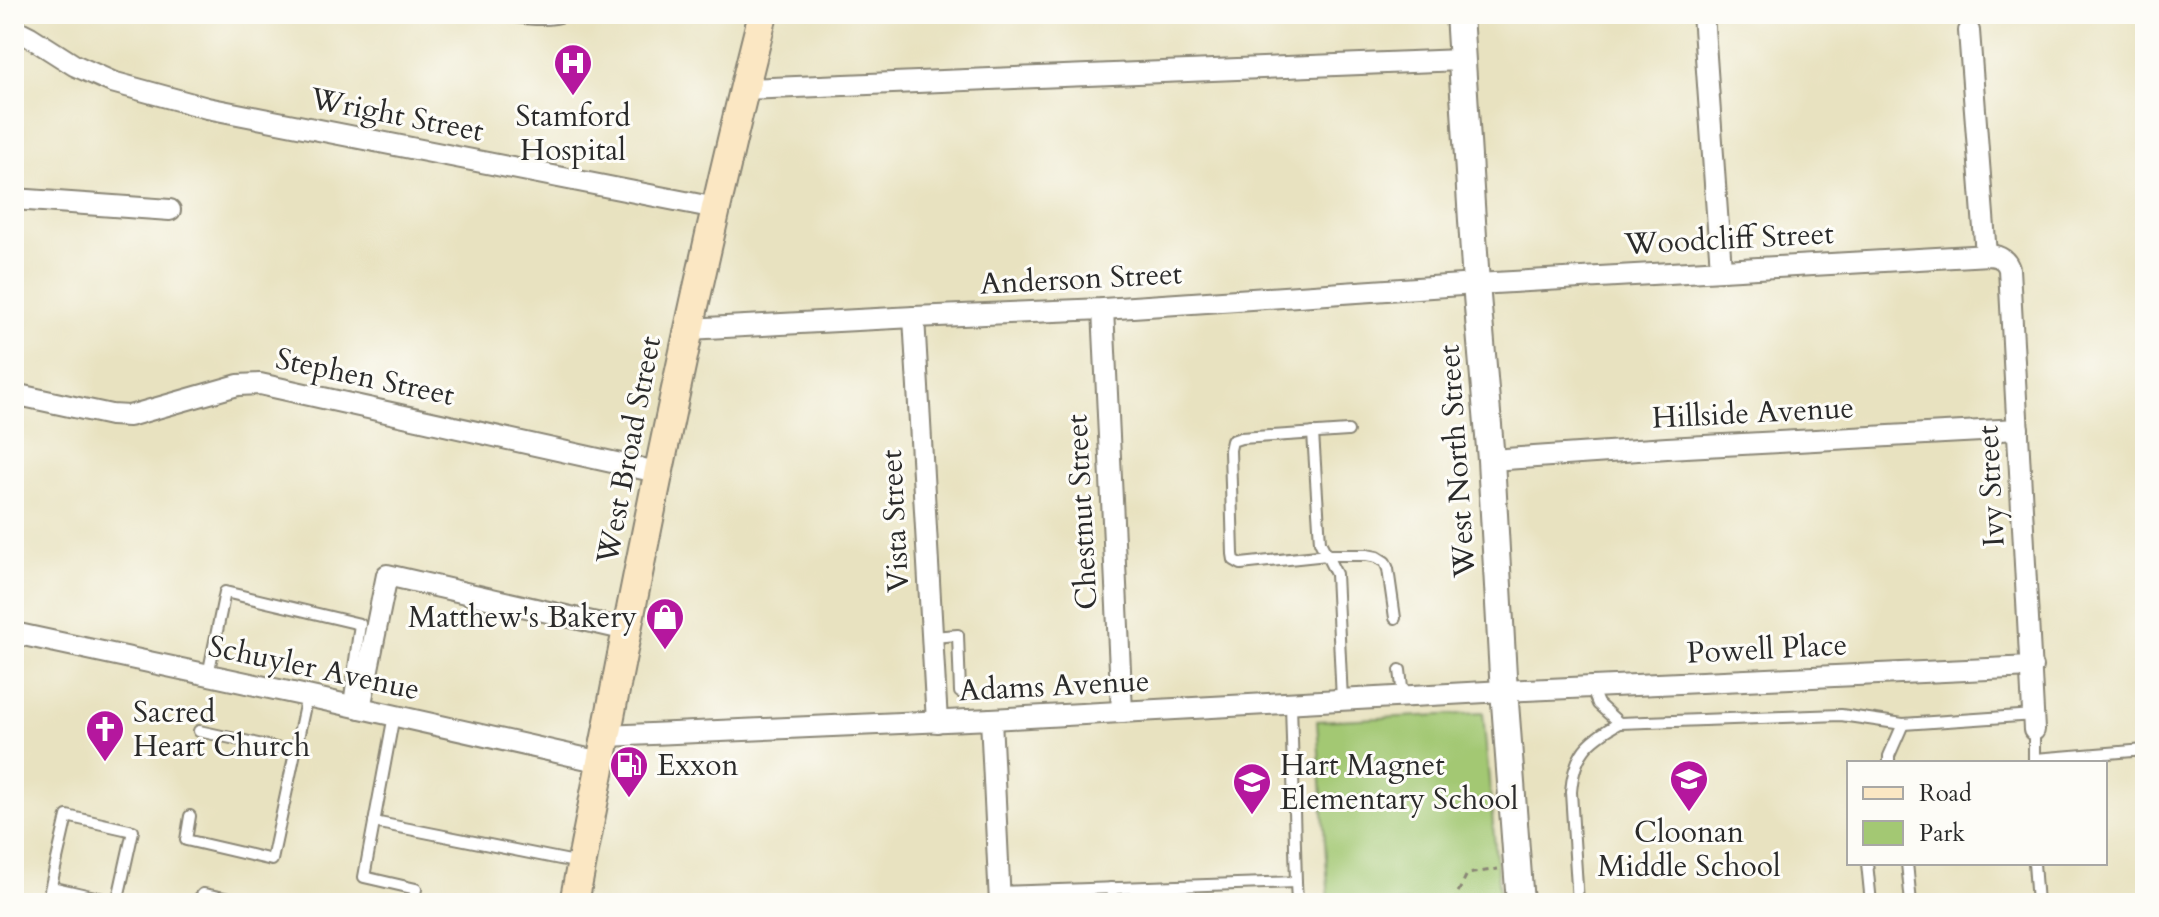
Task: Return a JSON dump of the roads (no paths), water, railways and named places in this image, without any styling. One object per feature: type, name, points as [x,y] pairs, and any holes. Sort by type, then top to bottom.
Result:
[{"type":"main road","name":"West Broad Street","points":[[574,903],[657,472],[763,14]]},
{"type":"street","name":"West North Street","points":[[1459,14],[1520,903]]},
{"type":"street","points":[[1703,14],[1721,269]]},
{"type":"street","name":"Wright Street","points":[[14,29],[74,65],[112,82],[207,108],[716,208]]},
{"type":"street","points":[[1969,31],[1986,255]]},
{"type":"street","points":[[744,89],[1461,60]]},
{"type":"street","points":[[14,199],[170,210]]},
{"type":"street","name":"Woodcliff Street","points":[[1476,284],[1986,255]]},
{"type":"street","name":"Ivy Street","points":[[1986,255],[2000,257],[2009,269],[2034,722]]},
{"type":"street","name":"Anderson Street","points":[[688,329],[1103,309],[1476,284]]},
{"type":"street","name":"Chestnut Street","points":[[1103,309],[1122,712]]},
{"type":"street","name":"Vista Street","points":[[914,317],[937,722]]},
{"type":"street","name":"Stephen Street","points":[[14,394],[129,416],[238,385],[260,384],[657,472]]},
{"type":"street","name":"Hillside Avenue","points":[[1491,460],[2018,429]]},
{"type":"street","points":[[354,707],[387,575],[627,630]]},
{"type":"street","name":"Schuyler Avenue","points":[[14,633],[394,715],[604,749]]},
{"type":"street","name":"Powell Place","points":[[1504,691],[2032,667]]},
{"type":"street","name":"Adams Avenue","points":[[604,749],[937,722],[1504,691]]},
{"type":"street","points":[[991,719],[1000,897]]},
{"type":"lane","points":[[487,14],[539,20],[569,14]]},
{"type":"lane","points":[[1348,431],[1232,441],[1234,560],[1241,564],[1327,555],[1377,557],[1385,562],[1388,569],[1395,618]]},
{"type":"lane","points":[[1313,433],[1320,542],[1336,574],[1342,700]]},
{"type":"lane","points":[[208,676],[225,592],[360,624],[354,707]]},
{"type":"lane","points":[[932,637],[958,635],[960,692]]},
{"type":"lane","points":[[1400,670],[1403,696]]},
{"type":"lane","points":[[1591,687],[1598,704],[1619,723]]},
{"type":"lane","points":[[190,816],[186,840],[272,860],[307,696]]},
{"type":"lane","points":[[1291,703],[1297,903]]},
{"type":"lane","points":[[394,715],[364,877],[416,889],[413,903]]},
{"type":"lane","points":[[1578,903],[1571,792],[1573,774],[1583,750],[1619,723],[1841,715],[1903,724],[2034,722],[2035,761],[2145,750]]},
{"type":"lane","points":[[1889,761],[1903,724]]},
{"type":"lane","points":[[199,731],[295,752]]},
{"type":"lane","points":[[47,903],[67,816],[133,831],[117,902],[51,887]]},
{"type":"lane","points":[[374,822],[582,863]]},
{"type":"lane","points":[[1867,865],[1871,903]]},
{"type":"lane","points":[[1907,865],[1911,903]]},
{"type":"lane","points":[[2034,865],[2037,903]]},
{"type":"lane","points":[[1000,897],[1111,888],[1296,882]]},
{"type":"lane","points":[[1111,888],[1113,903]]},
{"type":"lane","points":[[195,903],[203,894],[251,903]]},
{"type":"place","name":"Stamford Hospital","points":[[573,97]]},
{"type":"place","name":"Matthew's Bakery","points":[[665,651]]},
{"type":"place","name":"Sacred Heart Church","points":[[105,763]]},
{"type":"place","name":"Exxon","points":[[629,799]]},
{"type":"place","name":"Cloonan Middle School","points":[[1689,813]]},
{"type":"place","name":"Hart Magnet Elementary School","points":[[1252,816]]}]
